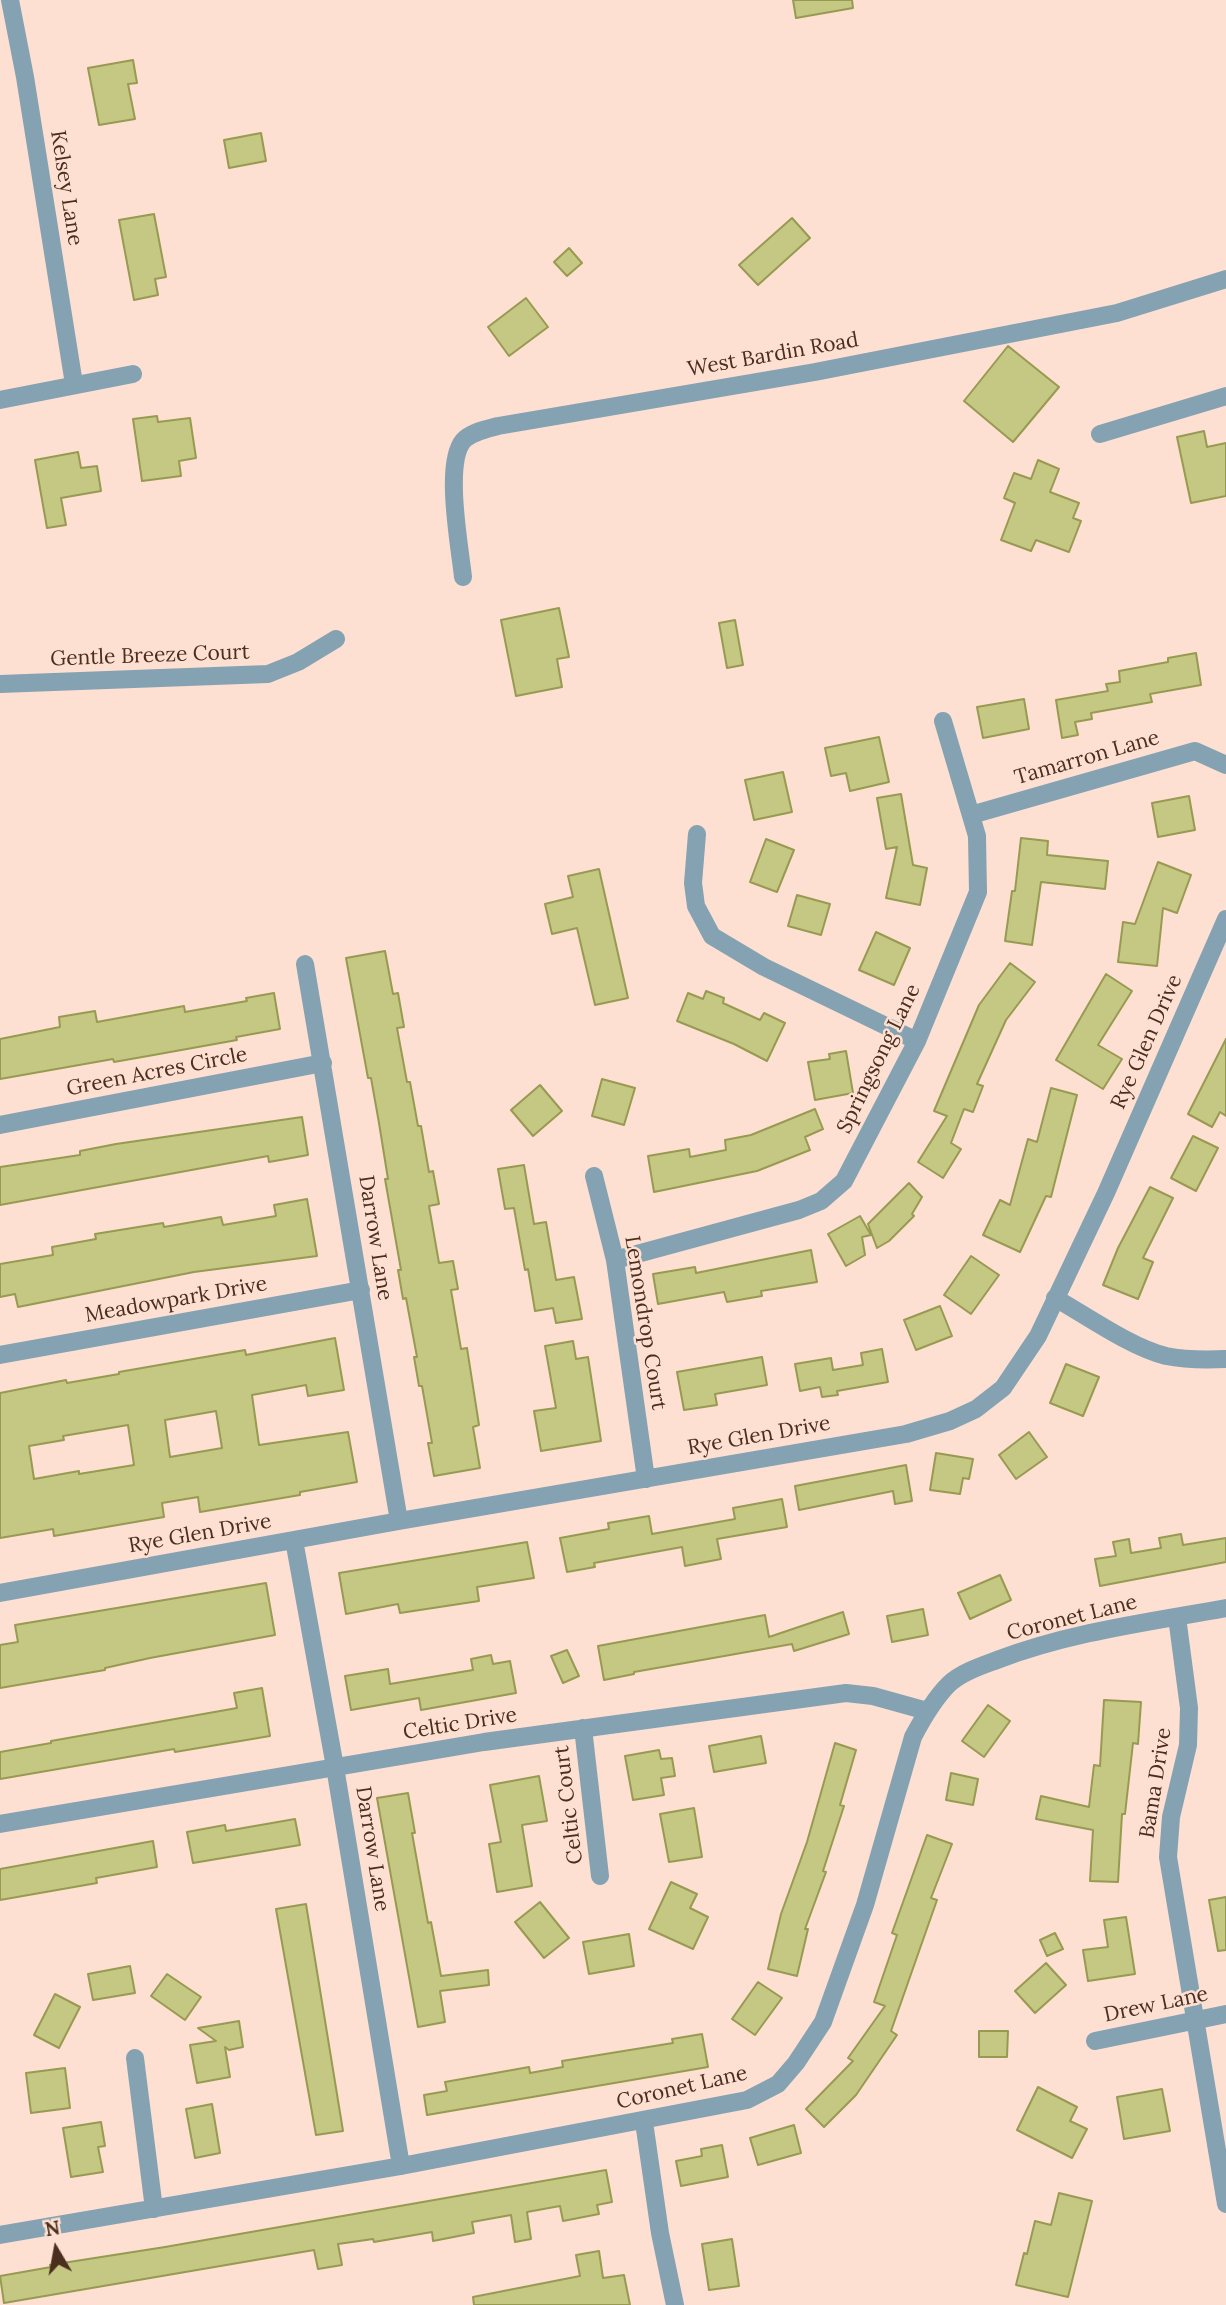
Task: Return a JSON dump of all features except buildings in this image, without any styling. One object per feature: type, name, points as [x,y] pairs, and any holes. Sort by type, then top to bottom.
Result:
[{"type":"street","name":"Kelsey Lane","points":[[10,0],[26,77],[75,384]]},
{"type":"street","name":"West Bardin Road","points":[[463,577],[453,483],[456,455],[463,442],[471,435],[498,426],[815,372],[1117,313],[1226,279]]},
{"type":"street","points":[[0,400],[133,374]]},
{"type":"street","points":[[1100,433],[1226,396]]},
{"type":"street","name":"Gentle Breeze Court","points":[[0,684],[268,674],[298,662],[336,639]]},
{"type":"street","name":"Springsong Lane","points":[[615,1260],[799,1210],[821,1201],[844,1181],[917,1041],[978,892],[977,836],[943,721]]},
{"type":"street","name":"Tamarron Lane","points":[[971,815],[1195,751],[1220,762]]},
{"type":"street","points":[[697,834],[693,883],[696,906],[712,936],[764,967],[917,1041]]},
{"type":"street","name":"Rye Glen Drive","points":[[0,1593],[906,1434],[950,1421],[976,1409],[1003,1388],[1038,1336],[1106,1193],[1226,919]]},
{"type":"street","name":"Darrow Lane","points":[[305,964],[399,1521]]},
{"type":"street","name":"Green Acres Circle","points":[[0,1125],[323,1063]]},
{"type":"street","name":"Lemondrop Court","points":[[594,1177],[615,1260],[646,1479]]},
{"type":"street","name":"Meadowpark Drive","points":[[0,1355],[361,1290]]},
{"type":"street","points":[[1055,1298],[1141,1347],[1192,1360],[1226,1359]]},
{"type":"street","name":"Darrow Lane","points":[[294,1540],[335,1767],[401,2166]]},
{"type":"street","name":"Coronet Lane","points":[[0,2235],[401,2166],[644,2122],[747,2100],[778,2084],[796,2063],[823,2022],[866,1905],[913,1737],[927,1711],[950,1683],[973,1669],[1027,1649],[1226,1608]]},
{"type":"street","name":"Bama Drive","points":[[1177,1617],[1189,1708],[1188,1745],[1171,1817],[1168,1857],[1226,2204]]},
{"type":"street","name":"Celtic Drive","points":[[0,1824],[484,1742],[846,1693],[873,1696],[927,1711]]},
{"type":"street","name":"Celtic Court","points":[[583,1728],[600,1876]]},
{"type":"street","name":"Drew Lane","points":[[1095,2041],[1226,2014]]},
{"type":"street","points":[[135,2058],[154,2210]]},
{"type":"street","points":[[644,2122],[660,2233],[675,2305]]}]
